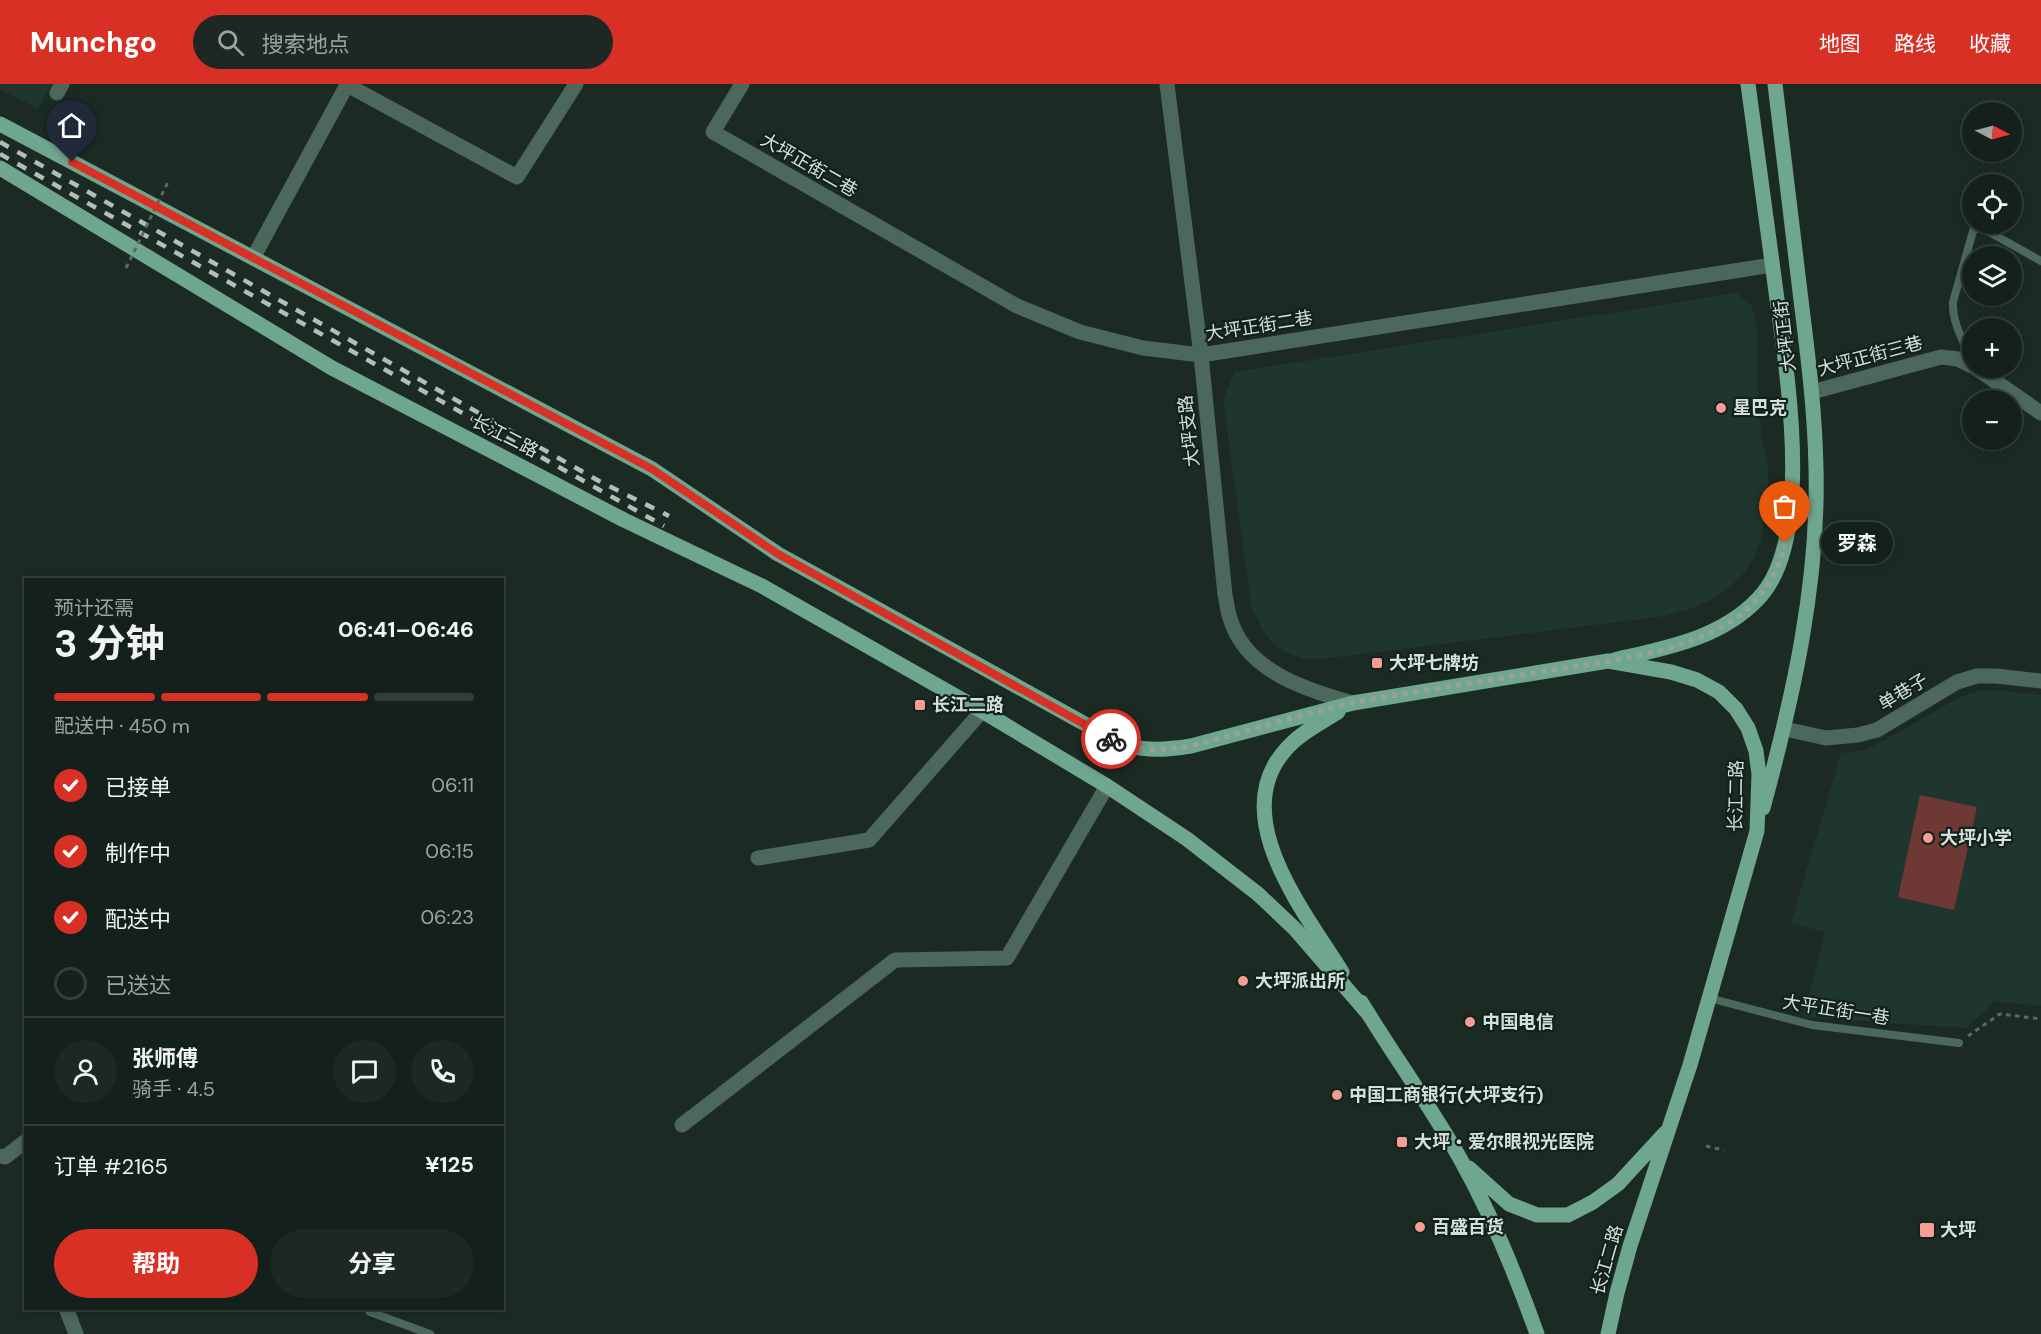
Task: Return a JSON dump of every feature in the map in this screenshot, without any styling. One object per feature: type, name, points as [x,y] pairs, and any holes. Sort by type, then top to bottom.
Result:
[{"type":"main road","name":"大坪正街","points":[[1608,661],[1679,645],[1720,628],[1759,599],[1773,580],[1788,529],[1791,490],[1789,396],[1748,84]]},
{"type":"main road","name":"大坪正街","points":[[1757,831],[1785,729],[1803,630],[1815,524],[1816,468],[1812,392],[1775,84]]},
{"type":"main road","name":"长江二路","points":[[0,124],[652,469],[778,554],[1123,745],[1146,750],[1168,750],[1353,703],[1608,661],[1671,672],[1696,680],[1719,692],[1736,709],[1748,728],[1756,751],[1759,774],[1757,831],[1710,998],[1625,1265],[1608,1334]]},
{"type":"main road","name":"长江二路","points":[[0,168],[332,368],[624,520],[762,586],[982,711],[1107,786],[1187,839],[1257,894],[1295,929],[1366,1011]]},
{"type":"main road","name":"长江二路","points":[[1353,703],[1301,734],[1276,761],[1268,782],[1264,803],[1271,850],[1284,879],[1366,1011],[1400,1060],[1462,1162],[1497,1233],[1537,1334]]},
{"type":"main road","name":"长江二路","points":[[1462,1162],[1509,1204],[1537,1215],[1568,1215],[1593,1202],[1618,1184],[1668,1130]]},
{"type":"street","points":[[253,258],[347,85],[518,177],[576,84]]},
{"type":"street","name":"大坪正街二巷","points":[[742,84],[713,132],[1017,306],[1080,332],[1143,348],[1201,355],[1772,265]]},
{"type":"street","name":"大坪支路","points":[[1167,84],[1201,355],[1225,595],[1230,619],[1240,640],[1257,659],[1274,672],[1311,691],[1353,703]]},
{"type":"street","name":"大坪正街三巷","points":[[1812,392],[1941,357],[1962,361]]},
{"type":"street","name":"大坪正街三巷","points":[[1990,378],[2041,413]]},
{"type":"street","name":"单巷子","points":[[1785,729],[1826,738],[1858,735],[1877,730],[1957,682],[1977,676],[2041,681]]},
{"type":"street","points":[[758,858],[869,840],[982,711]]},
{"type":"street","points":[[682,1125],[895,960],[1007,958],[1107,786]]},
{"type":"street","points":[[0,1156],[5,1158],[24,1143]]},
{"type":"street","points":[[67,1310],[76,1334]]},
{"type":"lane","points":[[1962,338],[1954,320],[1953,302],[1973,231],[1982,228],[2041,261]]},
{"type":"lane","name":"大平正街一巷","points":[[1710,998],[1812,1025],[1959,1043]]},
{"type":"lane","points":[[368,1310],[430,1334]]},
{"type":"path","points":[[126,268],[169,180]]},
{"type":"path","points":[[1959,1043],[2000,1014],[2041,1019]]},
{"type":"path","points":[[1706,1146],[1724,1150]]},
{"type":"shaded area","points":[[0,84],[52,84],[38,109],[0,89]]},
{"type":"shaded area","points":[[1737,293],[1752,306],[1758,336],[1757,377],[1761,434],[1768,462],[1768,491],[1761,539],[1754,558],[1744,573],[1715,598],[1665,616],[1321,659],[1305,659],[1289,654],[1276,646],[1265,634],[1251,606],[1223,399],[1235,372]]},
{"type":"shaded area","name":"大坪小学","points":[[1996,690],[2041,695],[2041,1006],[1995,1001],[1966,1028],[1803,1017],[1825,932],[1791,923],[1841,753],[1864,750],[1879,743],[1962,696],[1979,691]]},
{"type":"shaded area","points":[[1920,795],[1977,807],[1954,910],[1898,897]]},
{"type":"railway","points":[[0,142],[599,481],[669,516]]},
{"type":"railway","points":[[0,154],[664,526]]},
{"type":"way so far","points":[[1111,739],[1123,745],[1146,750],[1168,750],[1353,703],[1608,661],[1679,645],[1720,628],[1759,599],[1773,580],[1785,543]]},
{"type":"place","name":"星巴克","points":[[1721,408]]},
{"type":"place","name":"罗森","points":[[1785,543]]},
{"type":"place","name":"大坪七牌坊","points":[[1377,663]]},
{"type":"place","name":"长江二路","points":[[920,705]]},
{"type":"place","name":"大坪小学","points":[[1928,838]]},
{"type":"place","name":"大坪派出所","points":[[1243,981]]},
{"type":"place","name":"中国电信","points":[[1470,1022]]},
{"type":"place","name":"中国工商银行(大坪支行)","points":[[1337,1095]]},
{"type":"place","name":"大坪‧爱尔眼视光医院","points":[[1402,1142]]},
{"type":"place","name":"百盛百货","points":[[1420,1227]]},
{"type":"place","name":"大坪","points":[[1927,1230]]},
{"type":"route","points":[[72,162],[652,469],[778,554],[1111,739]]}]
